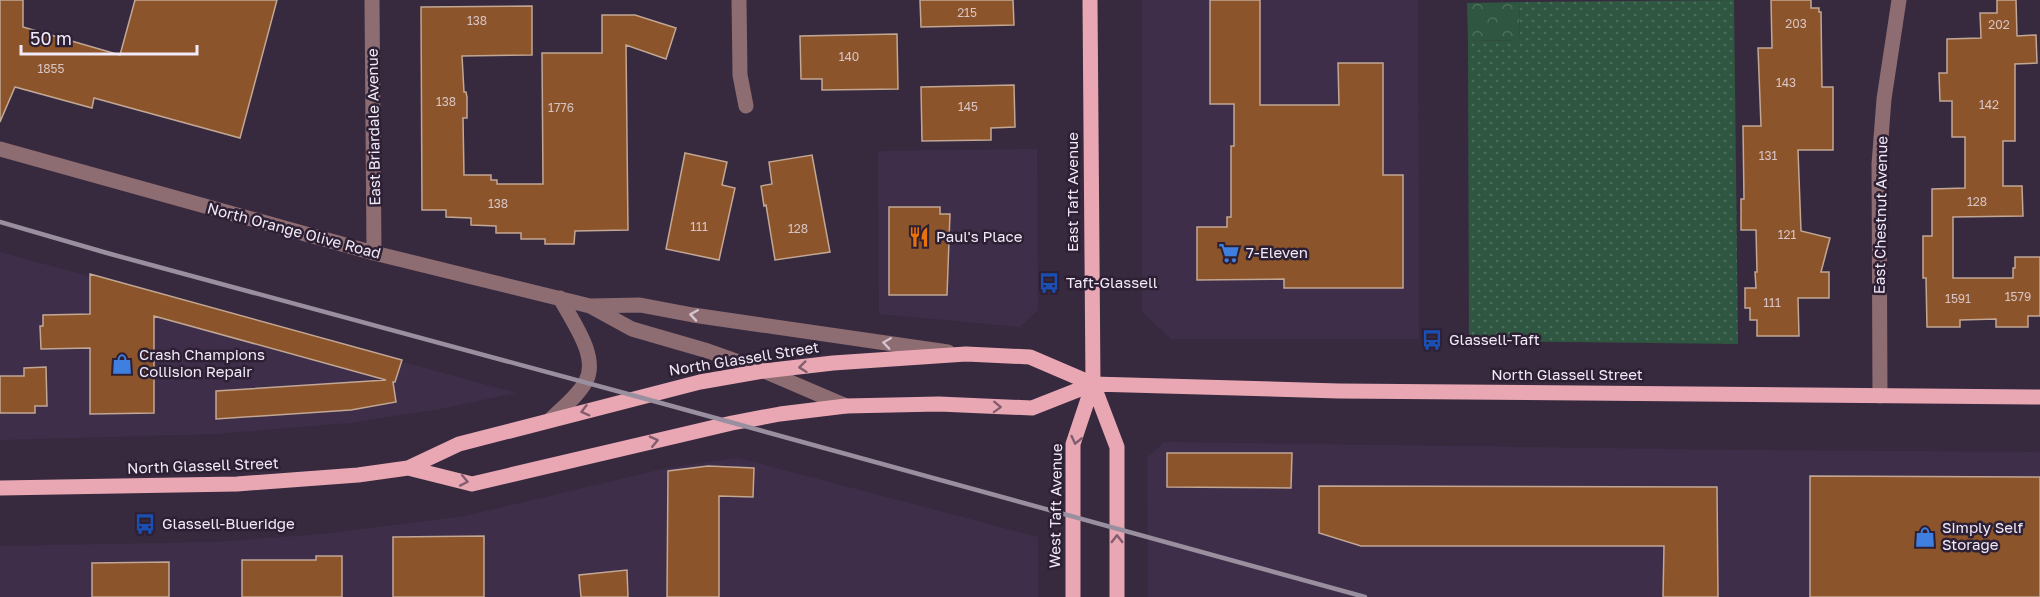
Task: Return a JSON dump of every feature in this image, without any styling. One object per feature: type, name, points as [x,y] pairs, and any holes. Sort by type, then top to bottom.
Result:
[{"type":"main road","name":"East Taft Avenue","points":[[1090,0],[1093,384]]},
{"type":"main road","name":"North Glassell Street","points":[[0,488],[237,484],[358,475],[408,468],[459,444],[700,382],[833,363],[966,354],[1030,357],[1093,384],[1338,391],[2040,397]]},
{"type":"main road","name":"North Glassell Street","points":[[408,468],[472,483],[780,414],[846,406],[939,404],[1032,408],[1093,384]]},
{"type":"main road","name":"West Taft Avenue","points":[[1073,597],[1073,444],[1093,384]]},
{"type":"main road","points":[[1093,384],[1117,447],[1117,597]]},
{"type":"street","name":"East Briardale Avenue","points":[[372,0],[374,253]]},
{"type":"street","points":[[739,0],[740,75],[746,106]]},
{"type":"street","name":"East Chestnut Avenue","points":[[1880,396],[1879,164],[1884,99],[1899,0]]},
{"type":"street","name":"North Orange Olive Road","points":[[0,149],[374,253],[590,306],[632,329],[708,351],[765,371],[846,406]]},
{"type":"street","points":[[550,420],[580,389],[591,366],[588,352],[560,298]]},
{"type":"street","name":"North Orange Olive Road","points":[[590,306],[640,305],[693,315],[966,354]]},
{"type":"shaded area","points":[[1142,0],[1418,0],[1419,339],[1171,339],[1142,312]]},
{"type":"shaded area","points":[[1037,149],[1038,310],[1020,327],[879,314],[878,151]]},
{"type":"shaded area","points":[[0,252],[516,393],[440,409],[349,423],[215,434],[0,440]]},
{"type":"shaded area","points":[[1164,442],[2040,452],[2040,597],[1148,597],[1147,458]]},
{"type":"shaded area","points":[[738,458],[1038,537],[1038,597],[0,597],[0,546],[215,542],[323,534],[465,516],[667,468]]},
{"type":"green space","points":[[1734,0],[1738,344],[1469,341],[1468,41],[1520,40],[1519,2]]},
{"type":"green space","points":[[1519,2],[1520,40],[1468,41],[1467,3]]},
{"type":"building","points":[[0,0],[23,0],[23,27],[120,55],[135,0],[277,0],[240,138],[94,98],[92,108],[15,87],[0,122]]},
{"type":"building","points":[[920,0],[1013,0],[1014,25],[921,27]]},
{"type":"building","points":[[1210,0],[1260,0],[1260,105],[1339,105],[1338,63],[1383,63],[1383,175],[1403,175],[1403,288],[1284,288],[1284,279],[1197,280],[1197,227],[1227,227],[1227,217],[1231,217],[1231,146],[1234,146],[1234,104],[1210,104]]},
{"type":"building","points":[[1771,0],[1811,0],[1811,8],[1819,8],[1821,12],[1822,87],[1833,87],[1833,150],[1798,150],[1801,231],[1830,238],[1821,272],[1829,272],[1829,298],[1798,298],[1799,336],[1757,336],[1757,320],[1750,320],[1750,308],[1745,308],[1745,288],[1756,288],[1755,272],[1757,272],[1756,230],[1741,230],[1741,199],[1744,199],[1743,126],[1761,126],[1758,48],[1772,48]]},
{"type":"building","points":[[1997,0],[2016,0],[2017,36],[2036,35],[2037,63],[2015,64],[2015,141],[2003,141],[2003,186],[2022,186],[2023,216],[1953,217],[1953,278],[2013,278],[2015,257],[2040,257],[2040,316],[2028,316],[2028,327],[1996,327],[1996,319],[1960,320],[1960,327],[1927,327],[1926,278],[1923,278],[1923,236],[1932,236],[1932,189],[1965,188],[1965,137],[1952,137],[1952,101],[1940,101],[1939,73],[1947,73],[1947,39],[1981,38],[1980,13],[1997,13]]},
{"type":"building","points":[[532,6],[532,55],[462,56],[464,92],[467,97],[467,118],[463,118],[464,175],[491,175],[491,180],[497,180],[497,184],[543,184],[542,53],[602,53],[602,15],[635,15],[676,28],[666,59],[626,45],[628,230],[575,231],[574,244],[545,244],[545,239],[521,239],[521,233],[496,233],[496,226],[471,225],[471,218],[446,217],[446,210],[422,210],[421,7]]},
{"type":"building","points":[[897,34],[898,89],[822,90],[822,79],[801,79],[800,36]]},
{"type":"building","points":[[1014,85],[1015,127],[991,128],[991,140],[922,141],[921,87]]},
{"type":"building","points":[[685,153],[727,162],[722,185],[735,188],[719,260],[666,249]]},
{"type":"building","points":[[812,155],[830,252],[775,260],[761,186],[772,184],[769,162]]},
{"type":"building","name":"Paul's Place","points":[[889,207],[940,207],[940,214],[950,214],[947,295],[889,295]]},
{"type":"building","points":[[90,274],[402,360],[395,382],[393,382],[396,402],[351,410],[216,419],[216,391],[386,380],[154,316],[154,413],[90,414],[90,348],[41,349],[40,326],[43,326],[43,315],[90,314]]},
{"type":"building","points":[[46,367],[47,406],[35,406],[35,413],[0,413],[0,376],[24,376],[24,368]]},
{"type":"building","points":[[1167,453],[1292,453],[1291,488],[1167,487]]},
{"type":"building","points":[[708,466],[754,468],[753,497],[719,496],[719,597],[667,597],[668,471]]},
{"type":"building","name":"Simply Self Storage","points":[[1810,476],[2040,477],[2040,597],[1810,597]]},
{"type":"building","points":[[1319,486],[1717,487],[1718,597],[1663,597],[1664,546],[1361,546],[1319,533]]},
{"type":"building","points":[[484,536],[484,597],[393,597],[393,537]]},
{"type":"building","points":[[316,556],[342,556],[342,597],[242,597],[242,560],[316,560]]},
{"type":"building","points":[[169,562],[169,597],[92,597],[92,563]]},
{"type":"building","points":[[627,570],[628,597],[581,597],[579,575]]},
{"type":"railway","points":[[0,222],[1365,597]]},
{"type":"place","name":"Paul's Place","points":[[919,237]]},
{"type":"place","name":"7-Eleven","points":[[1229,253]]},
{"type":"place","name":"Taft-Glassell","points":[[1049,283]]},
{"type":"place","name":"Glassell-Taft","points":[[1432,340]]},
{"type":"place","name":"Crash Champions Collision Repair","points":[[122,364]]},
{"type":"place","name":"Glassell-Blueridge","points":[[145,524]]},
{"type":"place","name":"Simply Self Storage","points":[[1925,537]]}]
